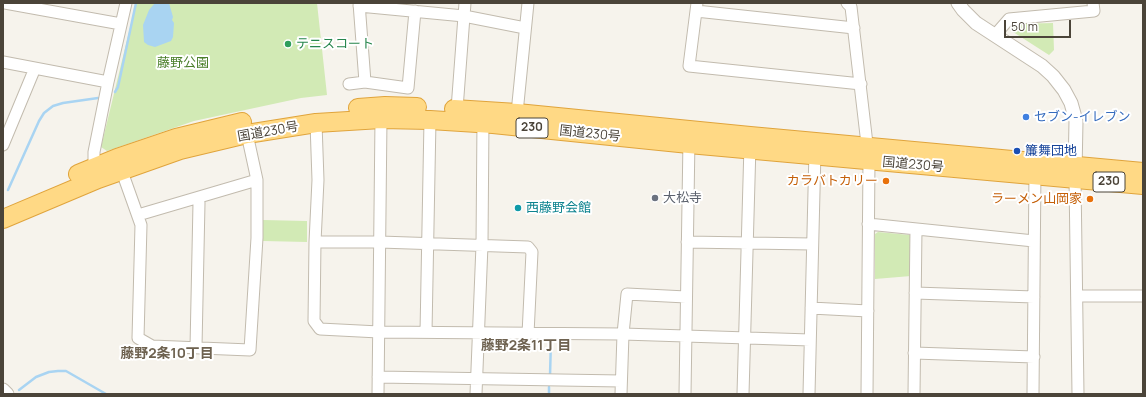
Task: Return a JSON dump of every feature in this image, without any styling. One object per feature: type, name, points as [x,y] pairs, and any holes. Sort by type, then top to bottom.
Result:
[{"type":"highway","name":"国道230号","points":[[3,219],[96,174],[176,138],[244,122],[306,112],[385,106],[457,109],[483,116],[689,137],[1142,177]]},
{"type":"highway","name":"国道230号","points":[[119,164],[247,134],[316,124],[381,119],[430,120],[518,113],[689,137]]},
{"type":"highway","name":"国道230号","points":[[3,205],[96,174]]},
{"type":"street","points":[[6,3],[121,24]]},
{"type":"street","points":[[96,174],[94,152],[126,3]]},
{"type":"street","points":[[457,109],[465,3]]},
{"type":"street","points":[[518,113],[528,3]]},
{"type":"street","points":[[847,3],[851,7],[854,28],[868,154],[867,394]]},
{"type":"street","points":[[958,3],[976,23],[1042,66],[1054,76],[1071,103],[1076,121],[1075,172],[1078,394]]},
{"type":"street","points":[[995,35],[1009,19],[1094,11],[1093,3]]},
{"type":"street","points":[[365,82],[359,4],[464,16],[525,28]]},
{"type":"street","points":[[854,28],[697,7],[689,66],[861,84]]},
{"type":"street","points":[[348,84],[365,82],[408,88],[415,11]]},
{"type":"street","points":[[3,62],[108,82]]},
{"type":"street","points":[[3,145],[35,68]]},
{"type":"street","points":[[476,394],[482,245],[483,116]]},
{"type":"street","points":[[378,394],[381,119]]},
{"type":"street","points":[[426,332],[430,120]]},
{"type":"street","points":[[316,124],[318,180],[315,242],[314,321],[320,329],[379,332],[623,334],[810,340]]},
{"type":"street","points":[[119,164],[141,225],[138,338],[152,346],[250,350],[257,238],[257,180],[247,134]]},
{"type":"street","points":[[685,394],[689,137]]},
{"type":"street","points":[[743,394],[750,142]]},
{"type":"street","points":[[809,394],[815,149]]},
{"type":"street","points":[[1034,394],[1035,168]]},
{"type":"street","points":[[138,215],[257,180]]},
{"type":"street","points":[[196,347],[199,203],[197,198]]},
{"type":"street","points":[[868,224],[1034,241]]},
{"type":"street","points":[[914,394],[916,229]]},
{"type":"street","points":[[315,242],[380,242],[528,247],[532,252],[528,334]]},
{"type":"street","points":[[687,242],[812,244]]},
{"type":"street","points":[[915,293],[1034,297]]},
{"type":"street","points":[[621,394],[623,334],[628,294],[686,297]]},
{"type":"street","points":[[1077,296],[1143,296]]},
{"type":"street","points":[[811,308],[868,311]]},
{"type":"street","points":[[914,353],[1034,356]]},
{"type":"street","points":[[378,376],[621,381]]},
{"type":"street","points":[[3,390],[7,394]]},
{"type":"green space","name":"藤野公園","points":[[136,3],[317,3],[327,95],[301,98],[194,121],[107,151],[101,147]]},
{"type":"green space","points":[[1053,23],[1054,50],[1049,55],[1010,30],[1015,24]]},
{"type":"green space","points":[[263,220],[307,221],[307,242],[263,241]]},
{"type":"green space","points":[[878,232],[910,235],[911,276],[875,279],[875,234]]},
{"type":"water","points":[[155,3],[169,3],[173,17],[172,20],[174,23],[173,37],[171,41],[155,47],[144,42],[143,25],[149,10]]},
{"type":"waterway","points":[[115,92],[118,87],[136,3]]},
{"type":"waterway","points":[[8,190],[44,113],[53,106],[63,103],[98,98]]},
{"type":"waterway","points":[[550,376],[551,339]]},
{"type":"waterway","points":[[19,390],[36,377],[49,372],[66,371],[106,394]]},
{"type":"waterway","points":[[549,387],[549,394]]},
{"type":"place","name":"テニスコート","points":[[288,44]]},
{"type":"place","name":"セブン-イレブン","points":[[1026,117]]},
{"type":"place","name":"簾舞団地","points":[[1017,151]]},
{"type":"place","name":"カラバトカリー","points":[[886,181]]},
{"type":"place","name":"大松寺","points":[[655,198]]},
{"type":"place","name":"ラーメン山岡家","points":[[1090,199]]},
{"type":"place","name":"西藤野会館","points":[[518,208]]},
{"type":"district","name":"藤野2条11丁目","points":[[526,346]]},
{"type":"district","name":"藤野2条10丁目","points":[[167,354]]}]
